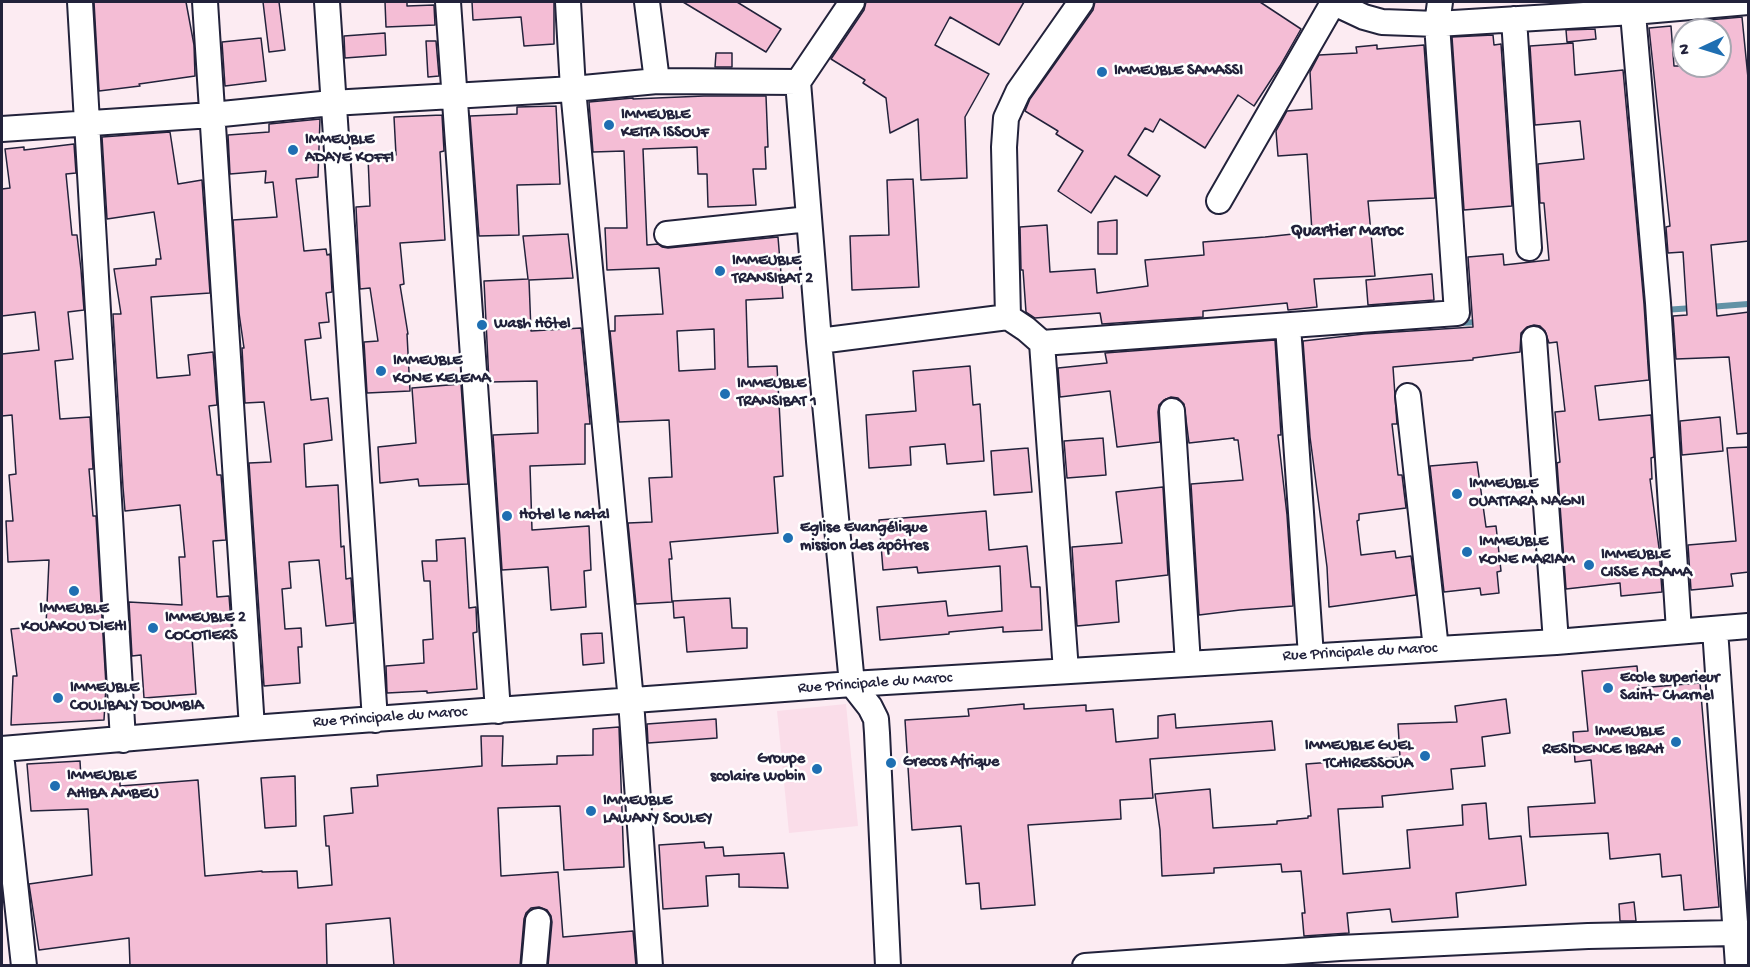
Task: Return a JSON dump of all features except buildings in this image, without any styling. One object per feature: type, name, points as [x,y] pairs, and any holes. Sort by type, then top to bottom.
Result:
[{"type":"street","points":[[80,2],[123,740]]},
{"type":"street","points":[[205,2],[252,728]]},
{"type":"street","points":[[327,2],[375,720]]},
{"type":"street","points":[[448,2],[498,711]]},
{"type":"street","points":[[568,2],[573,88],[631,701],[650,966]]},
{"type":"street","points":[[647,2],[657,81]]},
{"type":"street","points":[[852,2],[798,82],[819,341],[852,684],[870,707],[876,719],[888,966]]},
{"type":"street","points":[[1008,317],[1004,147],[1006,118],[1018,92],[1081,2]]},
{"type":"street","points":[[1219,201],[1332,2],[1364,17],[1382,22],[1438,13],[1514,19],[1632,7],[1749,2]]},
{"type":"street","points":[[1632,7],[1658,303],[1679,631]]},
{"type":"street","points":[[1042,344],[1458,313],[1438,13]]},
{"type":"street","points":[[1514,19],[1529,248]]},
{"type":"street","points":[[2,129],[657,81],[798,82]]},
{"type":"street","points":[[667,234],[809,219]]},
{"type":"street","points":[[819,341],[1008,317],[1042,344],[1066,671]]},
{"type":"street","points":[[1288,326],[1311,656]]},
{"type":"street","points":[[1534,339],[1556,642]]},
{"type":"street","points":[[1408,396],[1436,649]]},
{"type":"street","points":[[1172,411],[1188,664]]},
{"type":"street","name":"Rue Principale du Maroc","points":[[2,749],[252,728],[852,684],[1556,642],[1749,626]]},
{"type":"street","points":[[1715,629],[1738,966]]},
{"type":"street","points":[[2,763],[24,966]]},
{"type":"street","points":[[534,966],[538,921]]},
{"type":"street","points":[[1085,966],[1340,948],[1392,956],[1588,936],[1735,933]]},
{"type":"shaded area","name":"Groupe scolaire Wobin","points":[[846,704],[858,826],[789,833],[777,711]]},
{"type":"waterway","points":[[1709,307],[1748,304]]},
{"type":"waterway","points":[[1664,310],[1693,308]]},
{"type":"waterway","points":[[1458,323],[1480,322]]},
{"type":"place","name":"IMMEUBLE SAMASSI","points":[[1102,72]]},
{"type":"place","name":"IMMEUBLE KEITA ISSOUF","points":[[609,125]]},
{"type":"place","name":"IMMEUBLE ADAYE KOFFI","points":[[293,150]]},
{"type":"place","name":"IMMEUBLE TRANSIBAT 2","points":[[720,271]]},
{"type":"place","name":"Wash Hôtel","points":[[482,325]]},
{"type":"place","name":"IMMEUBLE KONE KELEMA","points":[[381,371]]},
{"type":"place","name":"IMMEUBLE TRANSIBAT 1","points":[[725,394]]},
{"type":"place","name":"IMMEUBLE OUATTARA NAGNI","points":[[1457,494]]},
{"type":"place","name":"Hotel le natal","points":[[507,516]]},
{"type":"place","name":"Eglise Evangélique mission des apôtres","points":[[788,538]]},
{"type":"place","name":"IMMEUBLE KONE MARIAM","points":[[1467,552]]},
{"type":"place","name":"IMMEUBLE CISSE ADAMA","points":[[1589,565]]},
{"type":"place","name":"IMMEUBLE KOUAKOU DIEHI","points":[[74,591]]},
{"type":"place","name":"IMMEUBLE 2 COCOTIERS","points":[[153,628]]},
{"type":"place","name":"Ecole superieur Saint- Charnel","points":[[1608,688]]},
{"type":"place","name":"IMMEUBLE COULIBALY DOUMBIA","points":[[58,698]]},
{"type":"place","name":"IMMEUBLE RESIDENCE IBRAH","points":[[1676,742]]},
{"type":"place","name":"IMMEUBLE GUEL TCHIRESSOUA","points":[[1425,756]]},
{"type":"place","name":"Grecos Afrique","points":[[891,763]]},
{"type":"place","name":"Groupe scolaire Wobin","points":[[817,769]]},
{"type":"place","name":"IMMEUBLE AHIBA AMBEU","points":[[55,786]]},
{"type":"place","name":"IMMEUBLE LAWANY SOULEY","points":[[591,811]]},
{"type":"district","name":"Quartier Maroc","points":[[1347,232]]}]
